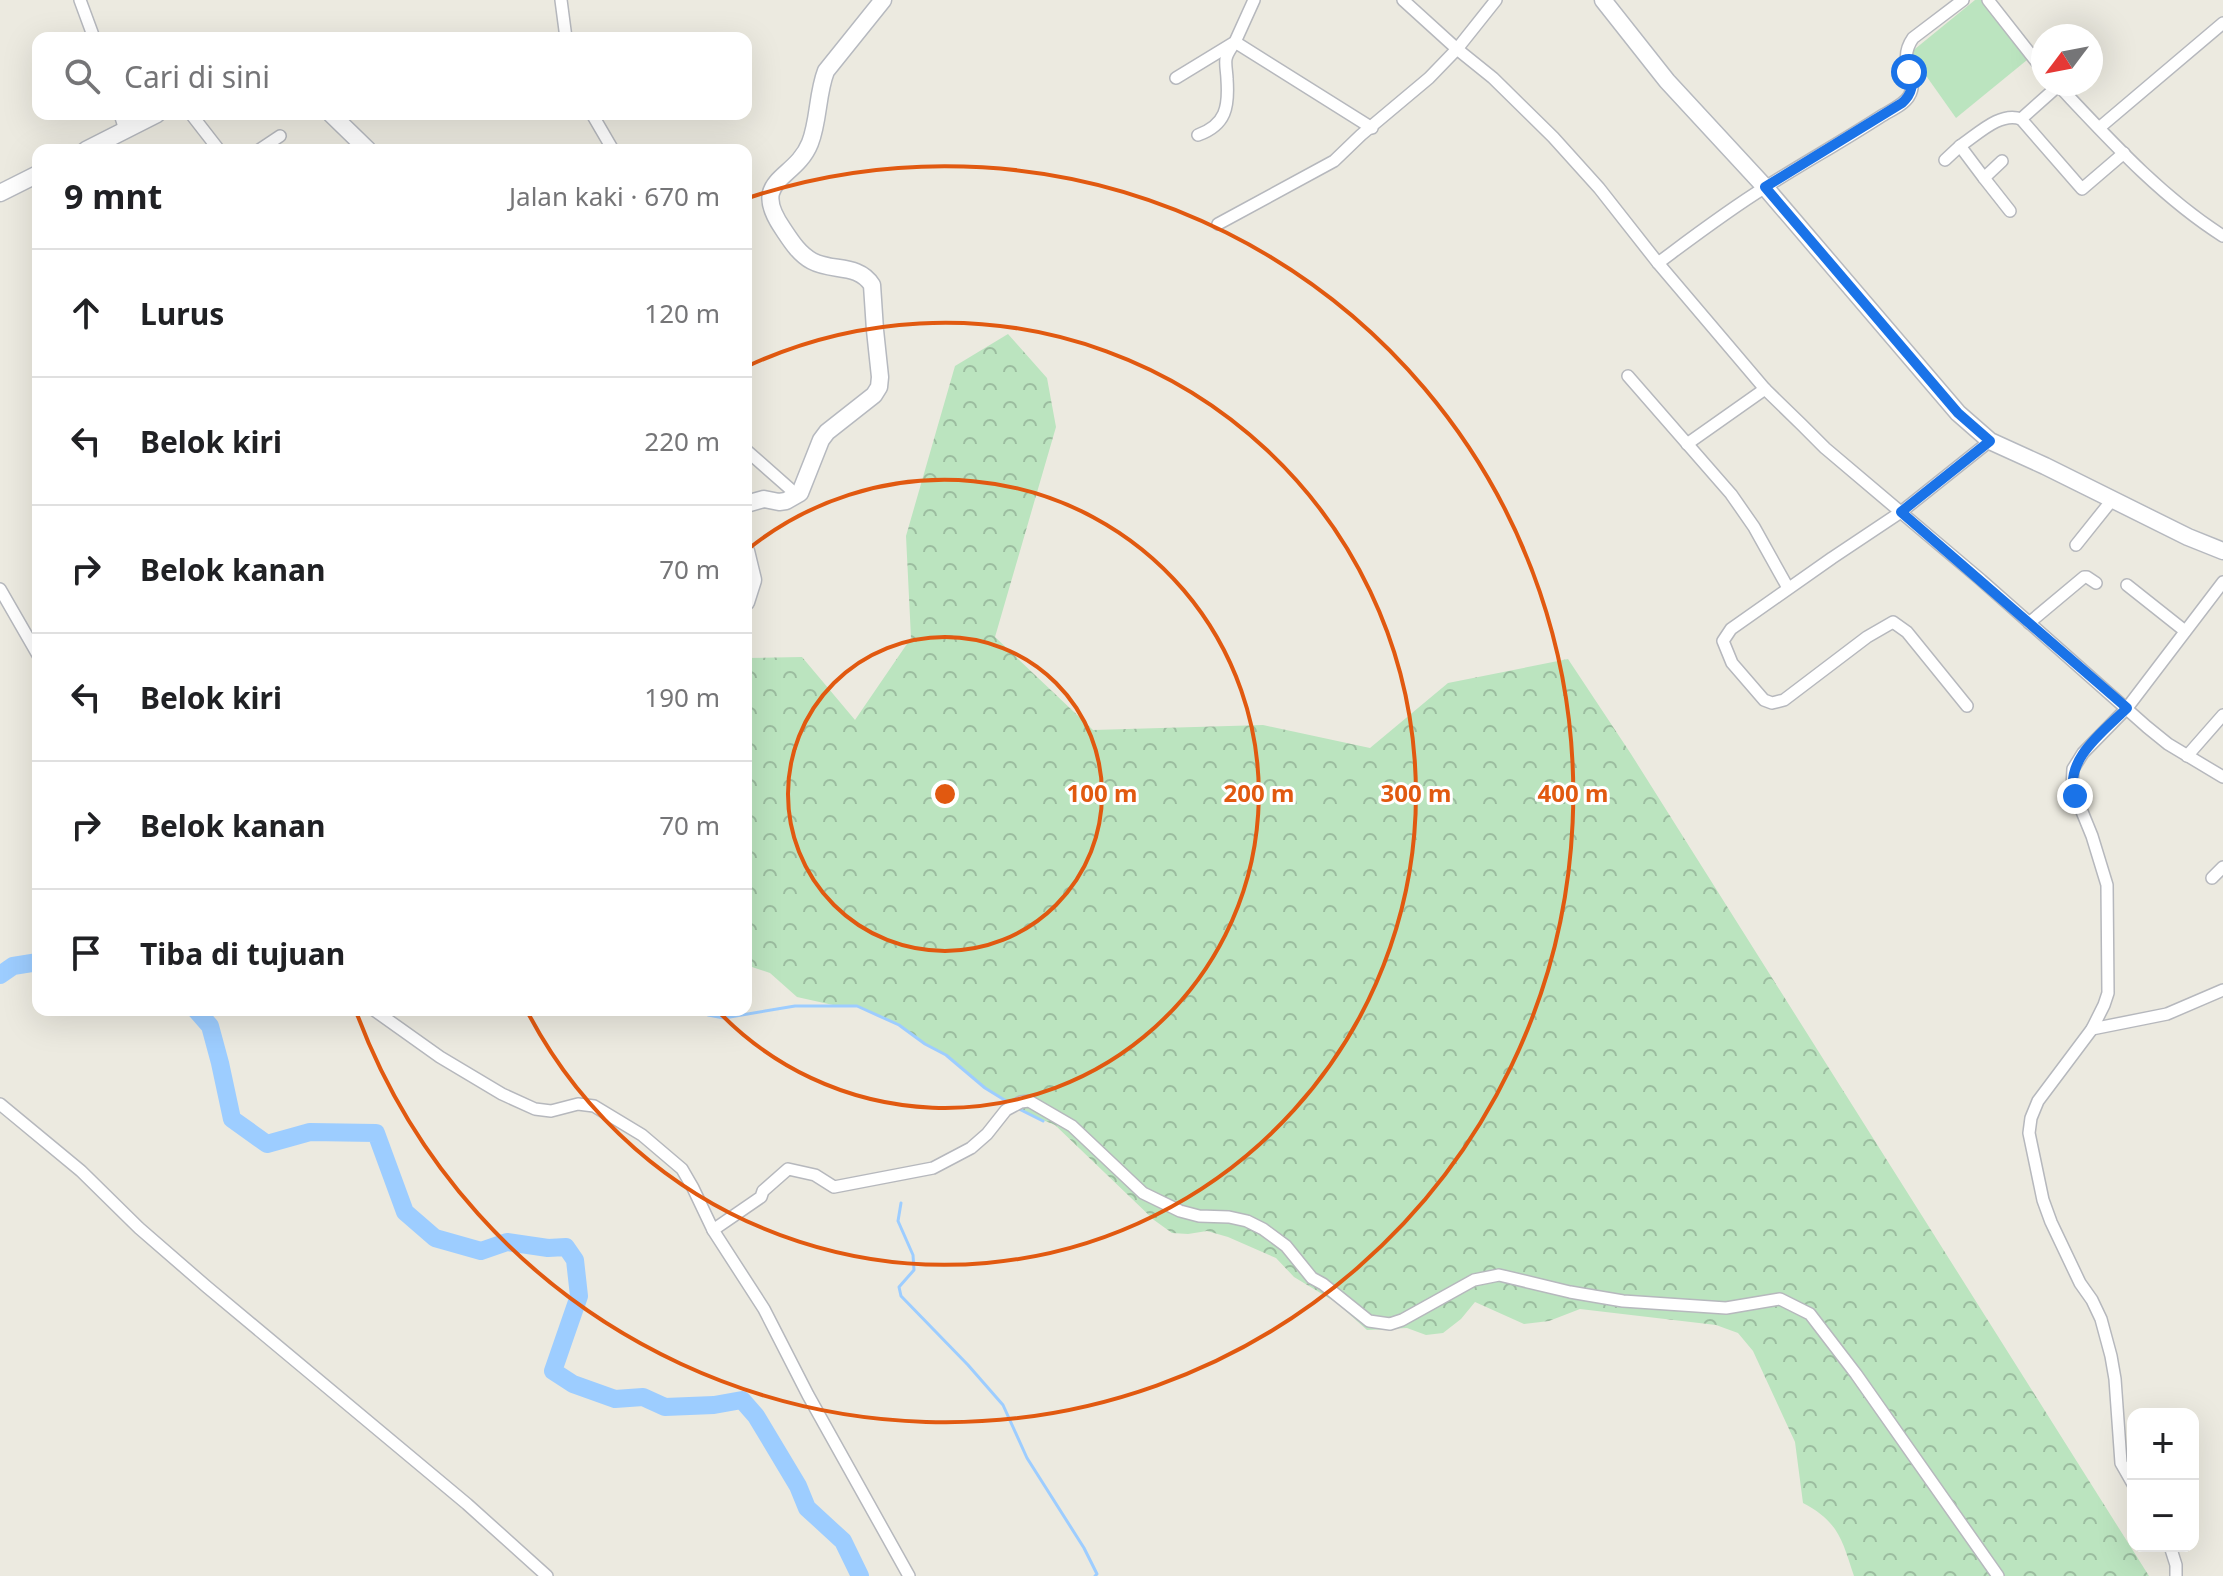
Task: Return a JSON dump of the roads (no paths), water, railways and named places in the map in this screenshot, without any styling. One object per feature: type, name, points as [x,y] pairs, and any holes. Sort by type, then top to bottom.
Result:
[{"type":"street","points":[[80,0],[92,32]]},
{"type":"street","points":[[561,0],[565,32]]},
{"type":"street","points":[[752,501],[764,499],[779,502],[797,495],[805,485],[821,440],[827,432],[874,395],[879,387],[872,285],[862,273],[821,264],[802,253],[777,221],[769,197],[779,179],[808,147],[826,71],[883,0]]},
{"type":"street","points":[[1198,135],[1212,130],[1226,110],[1225,61],[1254,0]]},
{"type":"street","points":[[1403,0],[1493,78],[1553,137],[1765,389],[1825,448],[2147,727],[2223,777]]},
{"type":"street","points":[[1218,224],[1334,161],[1429,78],[1496,0]]},
{"type":"street","points":[[1603,0],[1685,102],[1765,187],[1958,413],[1990,441],[2223,551]]},
{"type":"street","points":[[1658,263],[1765,187],[1908,98],[1912,86],[1906,63],[1908,45],[1963,0]]},
{"type":"street","points":[[1988,0],[2031,55]]},
{"type":"street","points":[[2099,128],[2223,23]]},
{"type":"street","points":[[1176,78],[1235,42]]},
{"type":"street","points":[[1235,42],[1372,128]]},
{"type":"street","points":[[2021,119],[2046,96]]},
{"type":"street","points":[[2068,96],[2181,205],[2223,236]]},
{"type":"street","points":[[1945,160],[1960,146],[2003,118],[2012,116],[2021,119],[2082,189],[2124,153]]},
{"type":"street","points":[[196,120],[214,144]]},
{"type":"street","points":[[337,120],[362,144]]},
{"type":"street","points":[[596,120],[610,144]]},
{"type":"street","points":[[94,144],[123,122]]},
{"type":"street","points":[[268,144],[280,136]]},
{"type":"street","points":[[1960,146],[2010,211]]},
{"type":"street","points":[[1984,178],[2002,161]]},
{"type":"street","points":[[0,193],[32,177]]},
{"type":"street","points":[[1628,376],[1731,494],[1788,588]]},
{"type":"street","points":[[1687,444],[1765,389]]},
{"type":"street","points":[[1967,706],[1907,632],[1893,622],[1784,700],[1772,703],[1764,700],[1732,663],[1723,641],[1731,629],[1901,512],[1990,441]]},
{"type":"street","points":[[752,459],[797,495]]},
{"type":"street","points":[[2076,545],[2112,500]]},
{"type":"street","points":[[2029,623],[2084,577],[2096,583]]},
{"type":"street","points":[[2131,1480],[2121,1463],[2116,1390],[2101,1319],[2051,1222],[2043,1200],[2029,1133],[2038,1101],[2092,1029],[2108,993],[2107,885],[2072,787],[2073,769],[2083,753],[2127,708],[2223,582]]},
{"type":"street","points":[[2127,585],[2185,631]]},
{"type":"street","points":[[0,589],[32,645]]},
{"type":"street","points":[[2187,756],[2223,715]]},
{"type":"street","points":[[2212,878],[2223,867]]},
{"type":"street","points":[[2092,1029],[2167,1014],[2223,990]]},
{"type":"street","points":[[382,1016],[440,1057],[521,1104],[551,1111],[578,1104],[594,1106],[642,1135],[682,1169],[713,1230],[764,1309],[909,1576]]},
{"type":"street","points":[[713,1230],[761,1197],[763,1191],[788,1169],[815,1175],[834,1187],[933,1168],[971,1148],[1006,1110],[1029,1101],[1072,1126],[1143,1193],[1180,1211],[1199,1216],[1229,1217],[1263,1229],[1286,1246],[1312,1278],[1374,1323],[1390,1324],[1402,1320],[1474,1280],[1499,1275],[1623,1301],[1726,1308],[1780,1299],[1810,1314],[1998,1576]]},
{"type":"street","points":[[0,1104],[81,1171],[184,1267],[479,1514],[547,1576]]},
{"type":"street","points":[[2172,1552],[2176,1576]]},
{"type":"waterway","points":[[0,975],[13,966],[32,963]]},
{"type":"waterway","points":[[752,1013],[795,1006],[857,1006],[899,1025],[946,1055],[985,1088],[1011,1104]]},
{"type":"waterway","points":[[201,1016],[210,1026],[232,1119],[267,1144],[310,1132],[376,1133],[405,1212],[435,1238],[481,1251],[507,1242],[548,1248],[566,1247],[575,1260],[579,1296],[553,1371],[573,1384],[615,1399],[643,1397],[665,1407],[714,1405],[742,1400],[756,1416],[798,1486],[807,1508],[843,1541],[860,1576]]},
{"type":"waterway","points":[[713,1016],[736,1016]]},
{"type":"waterway","points":[[1017,1108],[1043,1121]]},
{"type":"waterway","points":[[901,1203],[898,1221],[913,1255],[914,1270],[899,1287],[901,1296],[1003,1405],[1027,1458],[1084,1548],[1097,1574],[1095,1576]]}]
